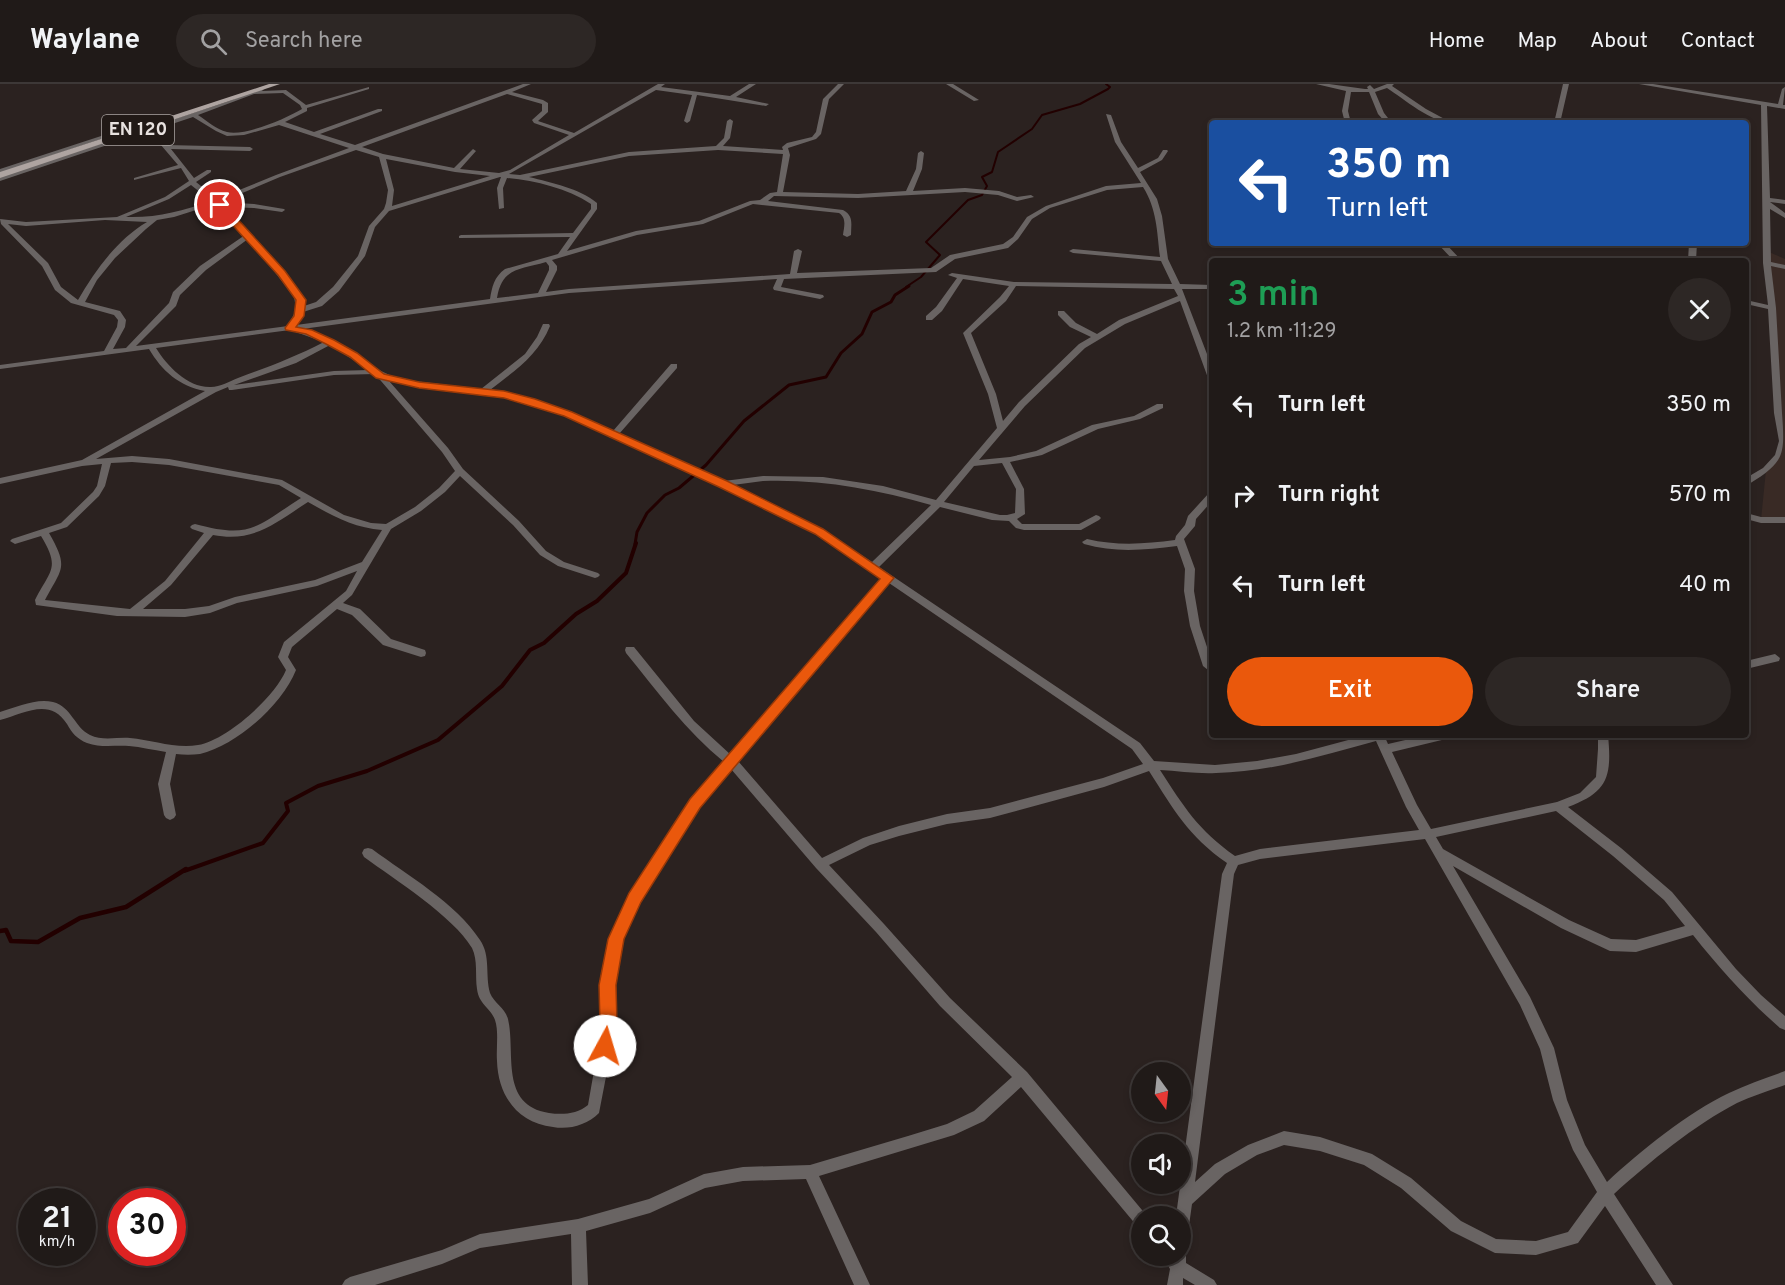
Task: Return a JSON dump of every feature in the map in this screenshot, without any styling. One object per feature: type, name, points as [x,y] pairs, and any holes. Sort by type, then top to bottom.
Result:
[{"type":"main road","name":"EN 120","points":[[0,177],[276,84]]},
{"type":"street","points":[[284,91],[288,84]]},
{"type":"street","points":[[2,222],[26,224],[117,218],[157,219],[218,203],[354,148],[528,84]]},
{"type":"street","points":[[731,98],[753,84]]},
{"type":"street","points":[[780,193],[787,152],[785,147],[814,138],[819,133],[826,99],[841,84]]},
{"type":"street","points":[[949,84],[976,100]]},
{"type":"street","points":[[1319,84],[1372,91],[1390,85],[1424,110],[1443,120]]},
{"type":"street","points":[[1369,84],[1381,114],[1386,120]]},
{"type":"street","points":[[1558,120],[1566,84]]},
{"type":"street","points":[[1642,84],[1783,107],[1785,89]]},
{"type":"street","points":[[1665,84],[1673,89]]},
{"type":"street","points":[[387,210],[502,176],[525,165],[659,86],[766,104]]},
{"type":"street","points":[[194,114],[229,134],[252,131],[301,112],[305,107],[367,88]]},
{"type":"street","points":[[0,177],[150,129],[261,89]]},
{"type":"street","points":[[0,171],[208,102],[261,89]]},
{"type":"street","points":[[1347,120],[1345,111],[1349,89]]},
{"type":"street","points":[[252,93],[284,91],[305,107]]},
{"type":"street","points":[[506,92],[545,103],[544,112],[535,120],[536,122],[575,135]]},
{"type":"street","points":[[687,121],[695,93]]},
{"type":"street","points":[[1749,480],[1766,470],[1779,456],[1784,438],[1767,263],[1764,104]]},
{"type":"street","points":[[316,133],[380,110]]},
{"type":"street","points":[[1108,115],[1118,142],[1146,185],[1159,216],[1164,259],[1182,297],[1209,370]]},
{"type":"street","points":[[718,148],[728,138],[730,121]]},
{"type":"street","points":[[277,122],[382,156],[455,170],[516,177],[583,196],[594,203],[594,209],[560,256]]},
{"type":"street","points":[[150,129],[182,166],[195,186],[218,203],[249,235],[295,291],[301,300],[301,310],[290,328]]},
{"type":"street","points":[[166,147],[250,149]]},
{"type":"street","points":[[516,177],[629,154],[718,148],[787,152]]},
{"type":"street","points":[[455,170],[473,151]]},
{"type":"street","points":[[1138,171],[1160,159],[1166,151]]},
{"type":"street","points":[[909,194],[919,169],[921,153]]},
{"type":"street","points":[[301,310],[319,304],[336,289],[361,256],[379,217],[387,210],[391,202],[392,191],[382,156]]},
{"type":"street","points":[[136,179],[182,166]]},
{"type":"street","points":[[117,218],[167,198],[209,171]]},
{"type":"street","points":[[501,208],[502,176]]},
{"type":"street","points":[[0,367],[542,294],[929,269],[953,257],[1005,246],[1016,238],[1023,224],[1037,212],[1048,207],[1106,188],[1146,185]]},
{"type":"street","points":[[762,202],[772,194],[780,193],[831,196],[977,191],[1009,198],[1031,197]]},
{"type":"street","points":[[1767,201],[1785,202]]},
{"type":"street","points":[[1767,201],[1785,216]]},
{"type":"street","points":[[493,302],[500,275],[636,233],[701,223],[752,202],[841,211],[848,219],[847,235]]},
{"type":"street","points":[[218,203],[282,210]]},
{"type":"street","points":[[81,302],[100,271],[142,228],[157,219]]},
{"type":"street","points":[[2,222],[45,265],[58,288],[81,302],[117,313],[122,320],[121,327],[108,351]]},
{"type":"street","points":[[129,349],[173,304],[177,294],[203,268],[249,235]]},
{"type":"street","points":[[461,237],[575,235]]},
{"type":"street","points":[[1444,246],[1455,258]]},
{"type":"street","points":[[793,276],[798,251]]},
{"type":"street","points":[[1073,251],[1164,259]]},
{"type":"street","points":[[542,294],[553,266],[548,260]]},
{"type":"street","points":[[1767,263],[1785,267]]},
{"type":"street","points":[[951,275],[1014,284],[1209,287]]},
{"type":"street","points":[[781,277],[777,288],[820,297]]},
{"type":"street","points":[[929,318],[939,309],[962,277]]},
{"type":"street","points":[[1000,429],[992,394],[968,333],[1003,299],[1014,284]]},
{"type":"street","points":[[872,568],[937,504],[1022,404],[1095,336],[1182,297]]},
{"type":"street","points":[[1749,303],[1772,308]]},
{"type":"street","points":[[1060,313],[1073,325],[1095,336]]},
{"type":"street","points":[[482,392],[525,360],[546,326]]},
{"type":"street","points":[[290,328],[309,332],[330,342],[353,355],[377,374],[445,450],[460,471],[516,523],[543,553],[561,564],[595,575]]},
{"type":"street","points":[[82,463],[213,390],[293,362],[330,342]]},
{"type":"street","points":[[151,347],[163,365],[178,379],[196,388],[213,390],[259,386],[334,373],[377,374],[419,385],[482,392],[532,401],[568,414],[723,484],[819,531],[1136,746],[1153,765],[1179,809],[1204,839],[1234,861]]},
{"type":"street","points":[[613,436],[674,366]]},
{"type":"street","points":[[970,464],[1005,461],[1038,454],[1078,434],[1096,427],[1139,418],[1160,406]]},
{"type":"street","points":[[15,541],[64,525],[96,494],[101,486],[107,461]]},
{"type":"street","points":[[723,484],[777,477],[807,477],[885,490],[1000,519],[1012,519],[1020,514],[1020,489],[1005,461]]},
{"type":"street","points":[[0,481],[82,463],[169,462],[282,483],[341,517],[371,526],[388,527]]},
{"type":"street","points":[[0,716],[27,708],[54,706],[64,711],[79,736],[91,741],[131,742],[199,750],[220,742],[276,696],[289,681],[291,670],[283,657],[288,645],[349,593],[388,527],[418,509],[442,490],[460,471]]},
{"type":"street","points":[[195,528],[210,532],[245,535],[258,531],[307,498]]},
{"type":"street","points":[[1208,666],[1195,626],[1189,591],[1190,569],[1179,538],[1190,526],[1191,518],[1209,498]]},
{"type":"street","points":[[1749,517],[1761,520],[1785,520]]},
{"type":"street","points":[[1012,519],[1018,526],[1024,527],[1081,527],[1096,518]]},
{"type":"street","points":[[132,612],[168,583],[210,532]]},
{"type":"street","points":[[44,533],[59,563],[58,572],[39,603],[179,614],[317,584],[364,565]]},
{"type":"street","points":[[1087,542],[1118,548],[1149,547],[1180,542]]},
{"type":"street","points":[[368,853],[459,924],[477,945],[481,957],[487,1002],[501,1017],[503,1069],[507,1088],[524,1111],[536,1118],[559,1121],[587,1115],[594,1108],[609,1025],[607,985],[616,939],[634,897],[695,804],[888,578]]},
{"type":"street","points":[[337,605],[356,612],[387,642],[421,653]]},
{"type":"street","points":[[630,650],[717,752],[731,761],[820,864],[945,1002],[1022,1077],[1131,1208]]},
{"type":"street","points":[[1749,664],[1775,658]]},
{"type":"street","points":[[820,864],[867,841],[899,831],[947,819],[990,813],[1104,783],[1153,765],[1215,769],[1257,765],[1296,758],[1371,738]]},
{"type":"street","points":[[1380,738],[1412,807],[1525,1001],[1547,1048],[1560,1100],[1580,1150],[1665,1285]]},
{"type":"street","points":[[1384,750],[1434,738]]},
{"type":"street","points":[[1234,861],[1260,854],[1429,834],[1558,806],[1584,796],[1601,779],[1603,738]]},
{"type":"street","points":[[170,815],[164,784],[172,748]]},
{"type":"street","points":[[1558,806],[1668,896],[1737,980],[1785,1024]]},
{"type":"street","points":[[1440,853],[1565,924],[1610,945],[1636,946],[1696,929]]},
{"type":"street","points":[[1184,1206],[1228,874],[1234,861]]},
{"type":"street","points":[[350,1285],[442,1257],[480,1241],[578,1226],[650,1206],[704,1181],[743,1174],[782,1175],[810,1172],[949,1130],[979,1116],[1022,1077]]},
{"type":"street","points":[[1185,1202],[1220,1169],[1253,1150],[1284,1137],[1320,1144],[1367,1159],[1406,1183],[1456,1226],[1494,1246],[1536,1248],[1573,1238],[1592,1215],[1605,1193],[1635,1165],[1698,1119],[1733,1098],[1785,1078]]},
{"type":"street","points":[[810,1172],[861,1285]]},
{"type":"street","points":[[578,1226],[580,1285]]},
{"type":"street","points":[[1175,1266],[1175,1285]]},
{"type":"street","points":[[1184,1266],[1209,1285]]},
{"type":"shaded area","points":[[1769,252],[1785,259],[1785,520],[1761,520],[1766,470],[1779,456],[1783,441]]},
{"type":"waterway","points":[[906,287],[921,277],[940,255],[926,242],[968,200],[982,195],[987,186],[982,177],[992,172],[998,152],[1032,129],[1042,115],[1080,104],[1108,89],[1110,87],[1106,84]]},
{"type":"waterway","points":[[635,544],[637,532],[647,513],[665,495],[679,488],[706,465],[744,421],[789,385],[826,377],[841,353],[862,334],[872,312],[891,302],[895,295],[909,286]]},
{"type":"waterway","points":[[184,871],[263,843],[288,811],[286,803],[318,786],[367,771],[438,740],[502,686],[530,650],[544,643],[576,614],[597,601],[626,573],[636,543]]},
{"type":"waterway","points":[[0,931],[6,930],[11,941],[38,942],[80,918],[126,907],[186,869]]},
{"type":"route","points":[[220,205],[282,273],[301,300],[299,316],[290,328],[320,336],[353,355],[380,376],[419,385],[504,394],[568,414],[723,484],[819,531],[888,578],[695,804],[634,897],[616,939],[607,985],[609,1025],[605,1046]]}]
